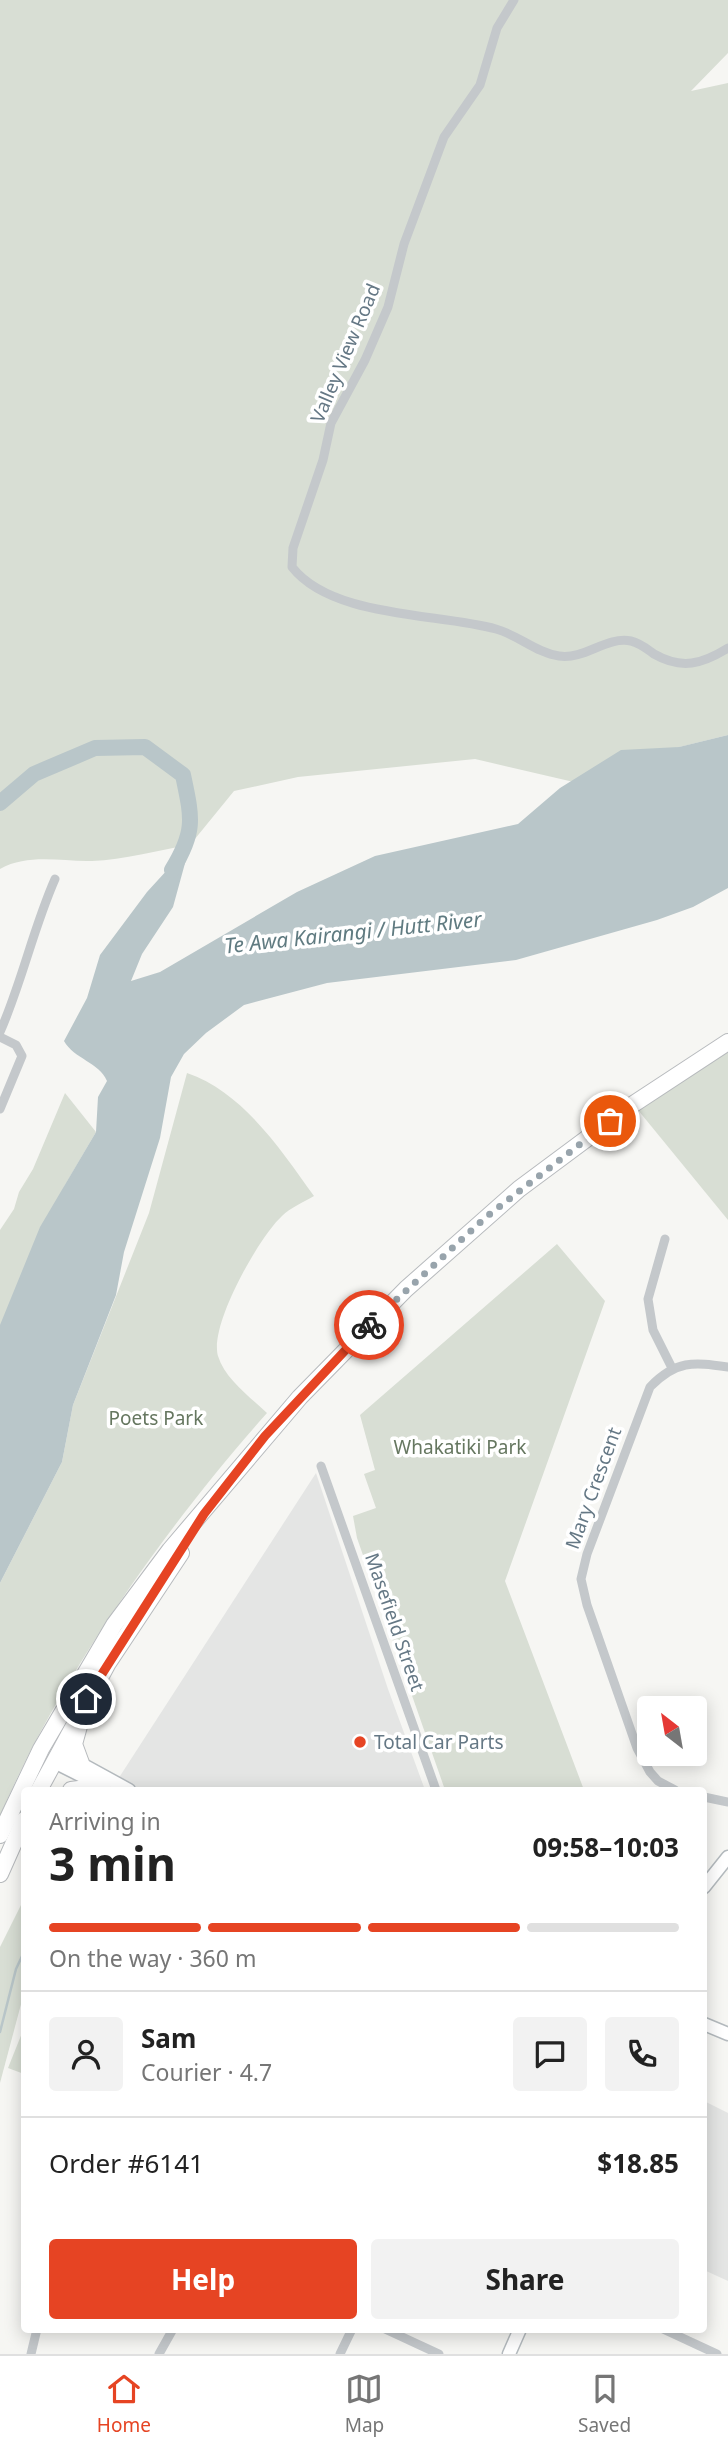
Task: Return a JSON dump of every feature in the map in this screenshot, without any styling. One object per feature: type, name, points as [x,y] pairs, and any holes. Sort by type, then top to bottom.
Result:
[{"type":"highway","points":[[55,1758],[52,1750],[55,1739],[136,1599],[170,1550],[204,1514],[300,1397],[371,1323],[452,1247],[588,1136],[728,1042]]},
{"type":"highway","points":[[40,1787],[93,1687],[204,1514]]},
{"type":"highway","points":[[24,1787],[70,1696],[114,1625],[136,1599]]},
{"type":"highway","points":[[81,1763],[75,1744],[76,1734],[125,1638]]},
{"type":"highway","points":[[32,1787],[40,1770],[55,1758]]},
{"type":"highway","points":[[0,1835],[21,1793]]},
{"type":"highway","points":[[0,1854],[21,1808]]},
{"type":"highway","points":[[0,1874],[21,1827]]},
{"type":"highway","points":[[0,1889],[21,1844]]},
{"type":"street","name":"Valley View Road","points":[[514,0],[497,27],[480,85],[444,137],[404,244],[388,307],[365,360],[331,423],[323,460],[293,548],[292,567],[315,589],[358,604],[496,629],[557,656],[573,657],[614,642],[630,641],[670,661],[693,664],[728,648]]},
{"type":"street","points":[[0,1109],[19,1070],[22,1056],[16,1045],[0,1035],[37,920],[54,879]]},
{"type":"street","points":[[665,1239],[648,1299],[653,1330],[672,1368],[702,1363],[728,1367]]},
{"type":"street","name":"Mary Crescent","points":[[669,1787],[658,1781],[650,1772],[636,1748],[587,1605],[581,1579],[587,1554],[641,1406],[650,1387],[672,1368]]},
{"type":"street","name":"Masefield Street","points":[[321,1466],[435,1787]]},
{"type":"street","points":[[55,1758],[67,1756],[124,1787]]},
{"type":"street","points":[[55,1758],[62,1766],[106,1787]]},
{"type":"street","points":[[707,1798],[728,1802]]},
{"type":"street","points":[[707,1884],[726,1866]]},
{"type":"street","points":[[707,2025],[728,2034]]},
{"type":"street","points":[[31,2354],[36,2333]]},
{"type":"street","points":[[159,2354],[171,2333]]},
{"type":"street","points":[[340,2354],[350,2333]]},
{"type":"street","points":[[394,2333],[439,2354]]},
{"type":"street","points":[[509,2354],[518,2333]]},
{"type":"street","points":[[672,2333],[717,2354]]},
{"type":"shaded area","points":[[316,1473],[388,1689],[424,1787],[113,1787]]},
{"type":"shaded area","points":[[707,2102],[728,2113],[728,2281],[707,2271]]},
{"type":"green space","points":[[0,0],[728,0],[728,53],[691,91],[728,83],[728,735],[635,758],[578,783],[475,759],[298,777],[234,791],[190,845],[104,860],[22,861],[0,869]]},
{"type":"green space","points":[[728,1051],[728,1220],[638,1110]]},
{"type":"green space","name":"Poets Park","points":[[187,1073],[207,1082],[243,1108],[274,1142],[314,1196],[282,1216],[261,1242],[228,1304],[217,1342],[218,1356],[226,1372],[267,1413],[191,1504],[118,1605],[52,1711],[0,1816],[0,1583],[62,1462],[73,1405],[149,1213]]},
{"type":"green space","points":[[65,1093],[96,1132],[65,1185],[0,1333],[0,1230],[14,1209],[19,1192],[33,1169]]},
{"type":"green space","name":"Whakatiki Park","points":[[557,1244],[605,1301],[505,1581],[583,1787],[444,1787],[357,1538],[353,1516],[376,1508],[364,1474],[375,1470],[360,1415]]},
{"type":"green space","points":[[21,1905],[21,2004],[0,2083],[0,1947]]},
{"type":"green space","points":[[21,2036],[21,2073],[8,2068]]},
{"type":"water","name":"Te Awa Kairangi / Hutt River","points":[[728,735],[728,888],[693,907],[657,920],[516,960],[327,983],[244,1005],[206,1033],[184,1054],[171,1077],[160,1138],[124,1252],[116,1295],[73,1405],[62,1462],[0,1583],[0,1325],[40,1227],[96,1132],[98,1097],[107,1081],[98,1069],[74,1052],[64,1041],[87,998],[100,955],[147,892],[190,845],[173,907],[142,954],[131,981],[160,972],[297,892],[375,856],[518,824],[560,788],[621,750],[679,747]]},
{"type":"waterway","points":[[0,803],[34,774],[95,748],[145,747],[183,775],[190,824],[185,845],[172,870]]},
{"type":"waterway","points":[[0,2032],[21,1958]]},
{"type":"way so far","points":[[369,1325],[486,1217],[610,1121]]},
{"type":"place","name":"Total Car Parts","points":[[360,1742]]},
{"type":"route","points":[[86,1699],[204,1514],[265,1436],[369,1325]]}]
